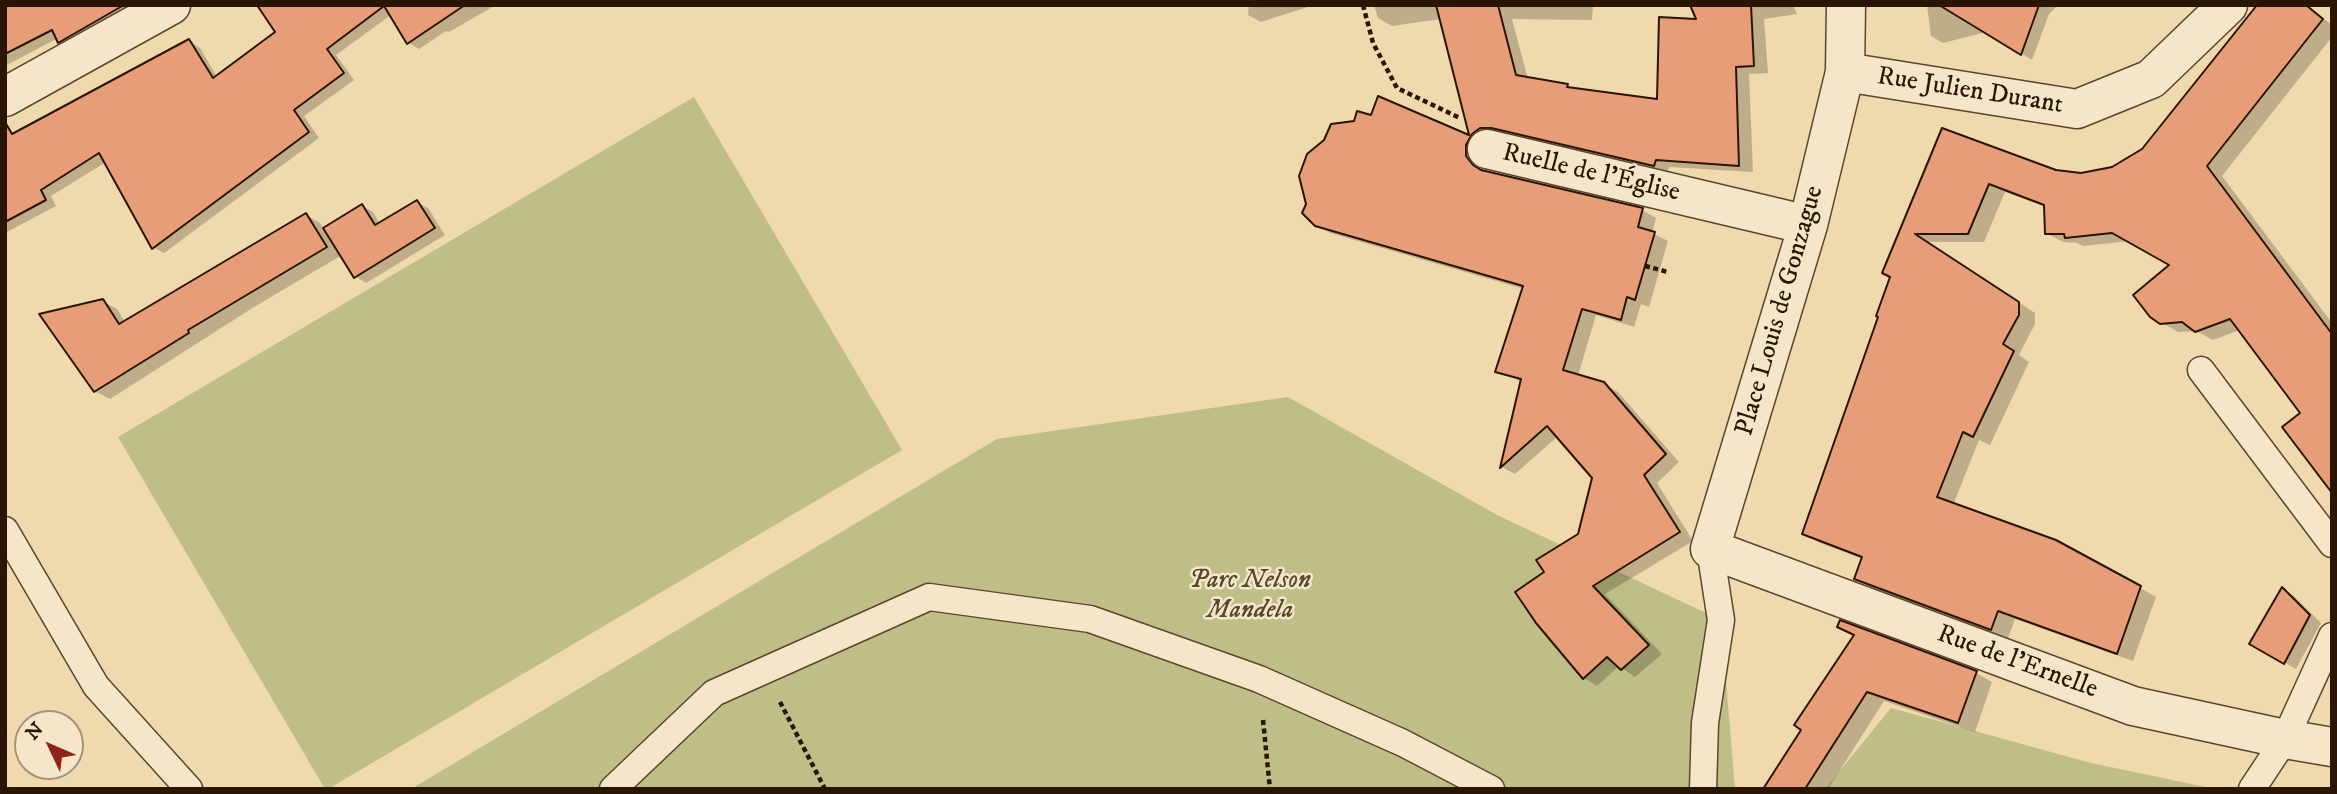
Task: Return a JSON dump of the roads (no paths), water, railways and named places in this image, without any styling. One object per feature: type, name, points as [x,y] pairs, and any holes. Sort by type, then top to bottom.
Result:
[{"type":"street","points":[[5,97],[171,5]]},
{"type":"street","name":"Place Louis de Gonzague","points":[[1710,549],[1808,225],[1845,72],[1846,5]]},
{"type":"street","name":"Rue Julien Durant","points":[[1845,72],[2077,108],[2151,79],[2228,5]]},
{"type":"street","name":"Ruelle de l'Église","points":[[1487,149],[1808,225]]},
{"type":"street","name":"Rue de l'Ernelle","points":[[1710,549],[2133,706],[2285,740],[2332,747]]},
{"type":"lane","points":[[2201,370],[2332,544]]},
{"type":"lane","points":[[5,530],[96,686],[189,789]]},
{"type":"lane","points":[[1703,789],[1705,723],[1721,620],[1710,549]]},
{"type":"lane","points":[[613,789],[714,693],[929,597],[1090,619],[1259,679],[1403,743],[1491,789]]},
{"type":"lane","points":[[2252,789],[2285,740],[2332,636]]},
{"type":"park label","name":"Parc Nelson Mandela","points":[[1250,597]]}]
